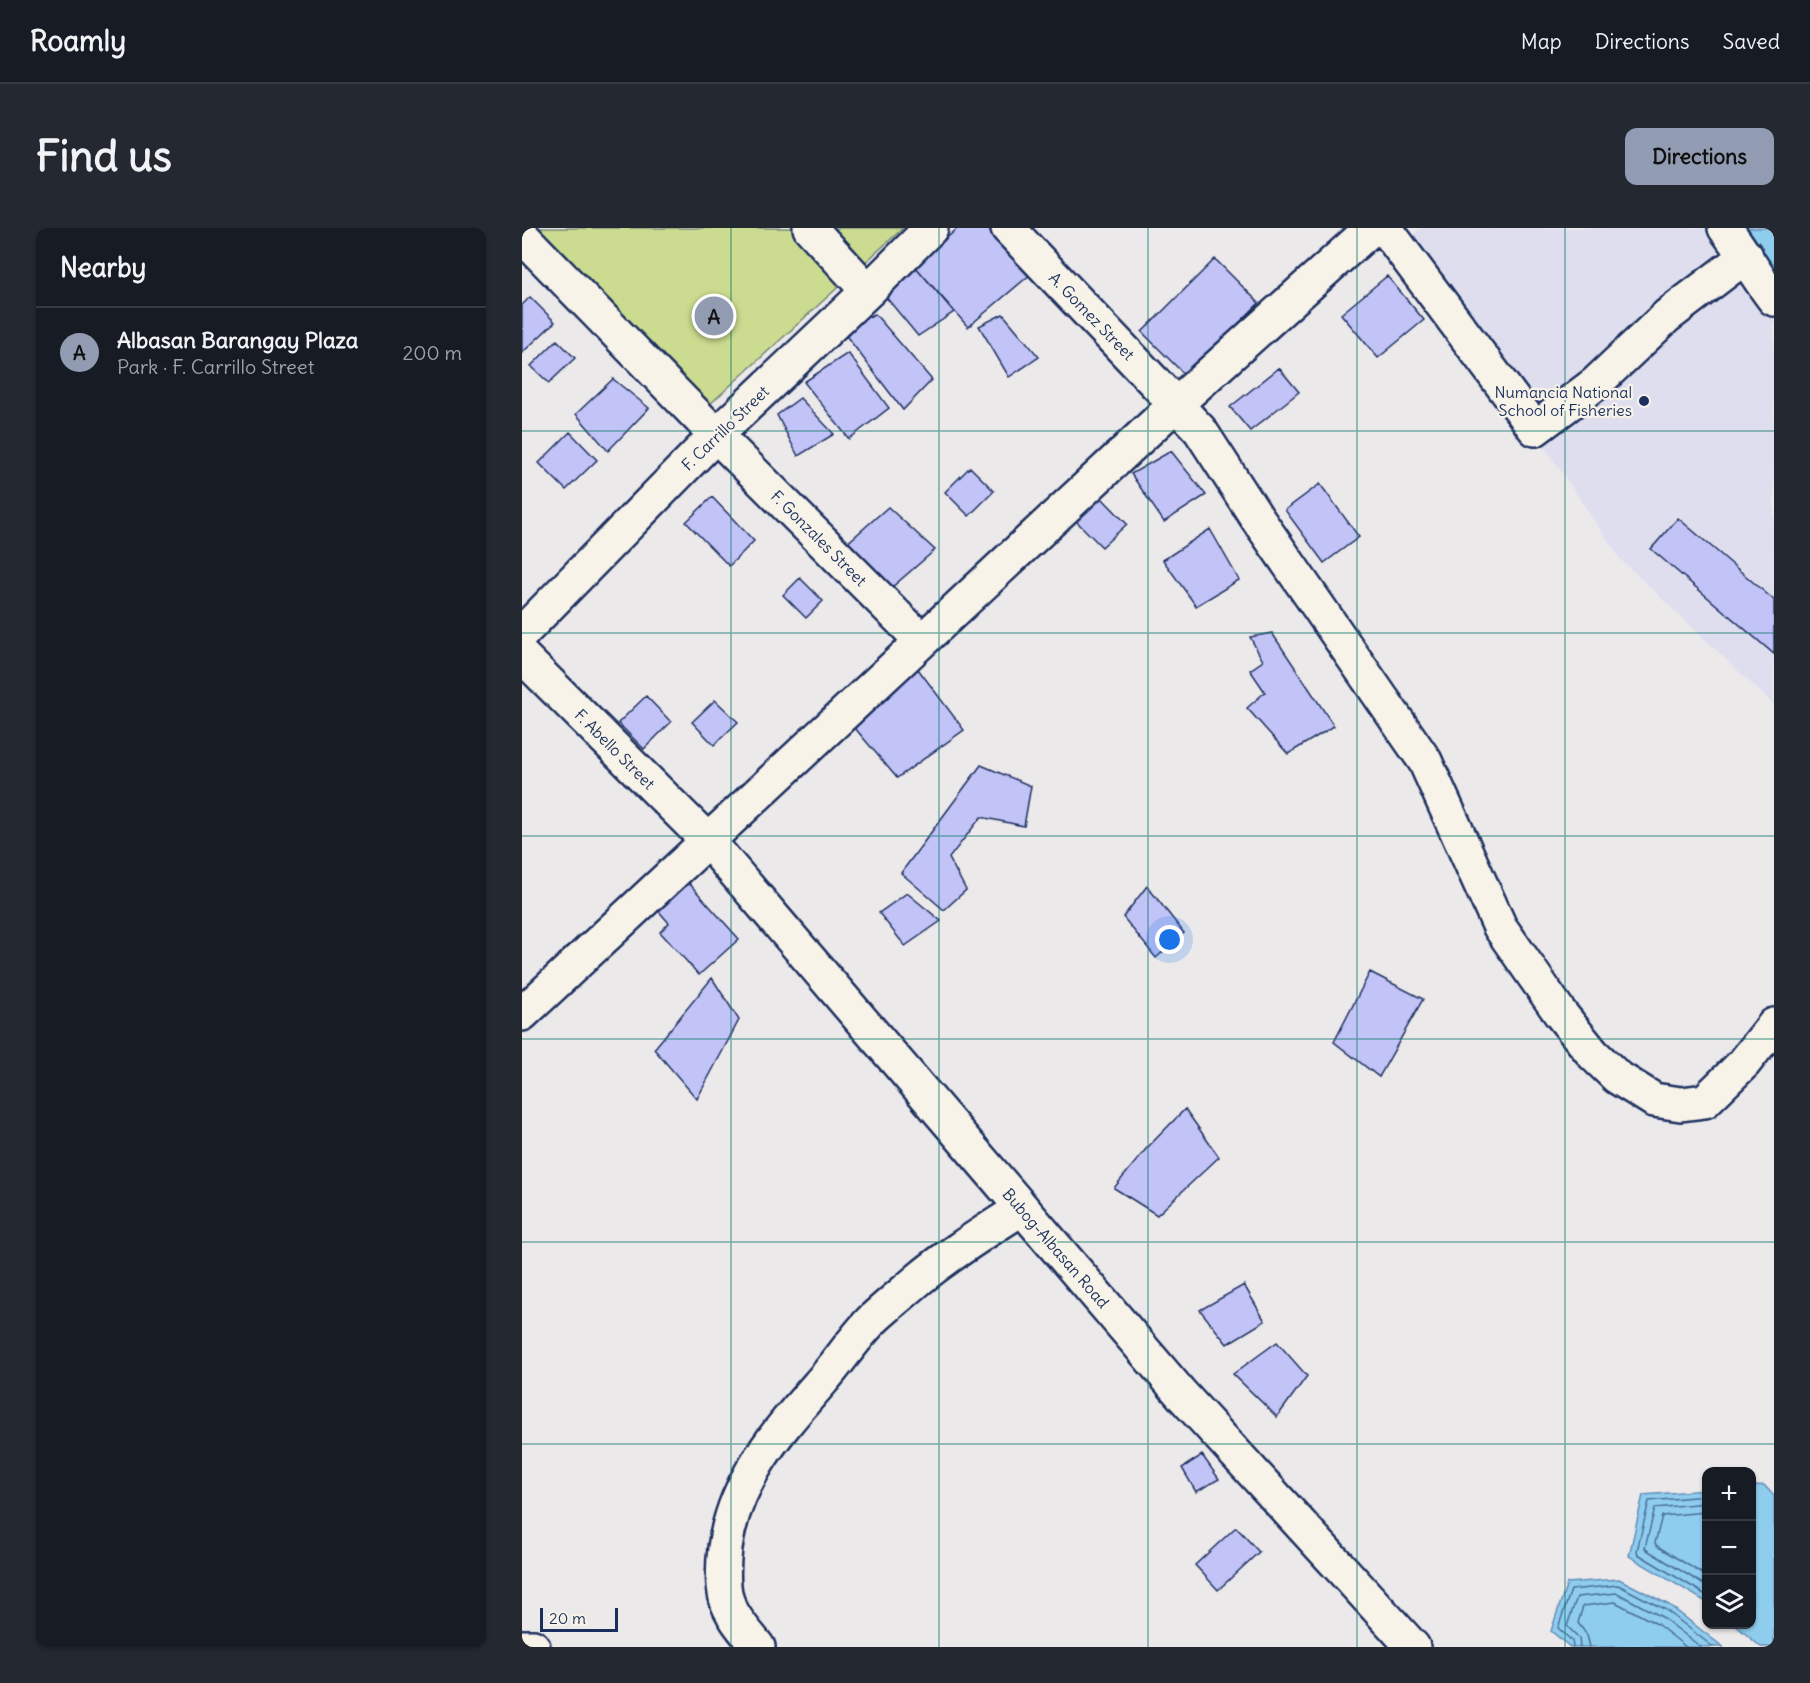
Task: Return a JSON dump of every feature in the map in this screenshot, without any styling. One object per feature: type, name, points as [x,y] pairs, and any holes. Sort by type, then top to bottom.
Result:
[{"type":"street","points":[[810,228],[868,291]]},
{"type":"street","name":"F. Carrillo Street","points":[[522,633],[716,435],[931,228]]},
{"type":"street","name":"A. Gomez Street","points":[[1008,228],[1200,430],[1257,518],[1425,761],[1500,927],[1560,1013],[1593,1054],[1617,1077],[1654,1100],[1681,1104],[1705,1101],[1744,1063],[1774,1025]]},
{"type":"street","points":[[522,1014],[1176,404],[1372,228]]},
{"type":"street","points":[[1385,228],[1535,429],[1595,384],[1667,316],[1746,256]]},
{"type":"street","points":[[1725,228],[1774,299]]},
{"type":"street","name":"F. Gonzales Street","points":[[522,236],[716,435],[922,641]]},
{"type":"street","name":"F. Abello Street","points":[[522,656],[709,842]]},
{"type":"street","name":"Bubog-Albasan Road","points":[[709,842],[1182,1395],[1413,1647]]},
{"type":"street","points":[[758,1647],[730,1610],[726,1599],[723,1574],[727,1533],[735,1507],[760,1456],[798,1407],[822,1382],[872,1320],[920,1279],[1022,1208]]},
{"type":"street","points":[[522,1647],[533,1647]]},
{"type":"shaded area","name":"Numancia National School of Fisheries","points":[[1421,228],[1774,228],[1774,705],[1621,560],[1406,242]]},
{"type":"green space","points":[[532,228],[903,228],[709,405]]},
{"type":"water","points":[[1744,228],[1774,228],[1774,267]]},
{"type":"water","points":[[1764,1485],[1774,1496],[1774,1647],[1761,1647],[1740,1629],[1756,1629],[1756,1486]]},
{"type":"water","points":[[1702,1490],[1702,1600],[1629,1556],[1643,1495]]},
{"type":"water","points":[[1619,1579],[1669,1605],[1723,1647],[1570,1647],[1551,1631],[1567,1583]]},
{"type":"building","points":[[958,228],[988,228],[1031,274],[968,327],[915,266]]},
{"type":"building","points":[[1215,259],[1259,303],[1186,376],[1142,332]]},
{"type":"building","points":[[915,266],[954,312],[918,336],[880,290]]},
{"type":"building","points":[[1387,276],[1424,320],[1378,358],[1341,314]]},
{"type":"building","points":[[530,297],[555,322],[522,353],[522,305]]},
{"type":"building","points":[[875,314],[932,380],[903,410],[841,329]]},
{"type":"building","points":[[1003,314],[1039,357],[1009,377],[979,326]]},
{"type":"building","points":[[557,340],[575,358],[549,383],[531,366]]},
{"type":"building","points":[[848,353],[889,408],[849,439],[804,382]]},
{"type":"building","points":[[1279,368],[1299,392],[1250,431],[1230,407]]},
{"type":"building","points":[[613,379],[649,408],[608,451],[576,414]]},
{"type":"building","points":[[800,398],[834,434],[798,456],[777,415]]},
{"type":"building","points":[[570,432],[597,460],[566,490],[539,463]]},
{"type":"building","points":[[1171,451],[1206,495],[1164,522],[1131,474]]},
{"type":"building","points":[[970,467],[994,491],[969,516],[945,492]]},
{"type":"building","points":[[1320,484],[1359,537],[1324,563],[1285,510]]},
{"type":"building","points":[[1099,495],[1127,524],[1102,547],[1069,514]]},
{"type":"building","points":[[712,497],[754,541],[729,566],[686,522]]},
{"type":"building","points":[[888,507],[935,550],[891,588],[844,546]]},
{"type":"building","points":[[1678,518],[1774,600],[1774,654],[1651,549]]},
{"type":"building","points":[[1210,529],[1239,580],[1196,606],[1163,560]]},
{"type":"building","points":[[800,578],[823,601],[806,618],[783,595]]},
{"type":"building","points":[[1272,633],[1334,726],[1288,754],[1247,708],[1265,692],[1250,670],[1263,661],[1250,637]]},
{"type":"building","points":[[915,665],[964,730],[897,778],[854,727]]},
{"type":"building","points":[[646,696],[671,722],[644,749],[618,723]]},
{"type":"building","points":[[715,700],[738,722],[714,745],[692,722]]},
{"type":"building","points":[[981,765],[1031,786],[1024,826],[981,817],[949,858],[966,890],[944,910],[901,873]]},
{"type":"building","points":[[687,881],[739,939],[699,975],[660,932],[669,923],[656,908]]},
{"type":"building","points":[[1147,886],[1184,933],[1156,958],[1123,917]]},
{"type":"building","points":[[907,893],[941,921],[905,946],[879,913]]},
{"type":"building","points":[[1370,972],[1423,999],[1379,1077],[1334,1042]]},
{"type":"building","points":[[712,978],[739,1020],[697,1099],[654,1049]]},
{"type":"building","points":[[1185,1109],[1219,1157],[1157,1215],[1114,1188],[1146,1149]]},
{"type":"building","points":[[1244,1285],[1265,1321],[1227,1344],[1200,1310]]},
{"type":"building","points":[[1277,1342],[1307,1376],[1277,1417],[1233,1374]]},
{"type":"building","points":[[1202,1455],[1219,1479],[1196,1492],[1182,1468]]},
{"type":"building","points":[[1236,1527],[1259,1552],[1218,1590],[1195,1565]]},
{"type":"place","name":"Albasan Barangay Plaza","points":[[714,316]]},
{"type":"place","name":"Numancia National School of Fisheries","points":[[1644,401]]}]
